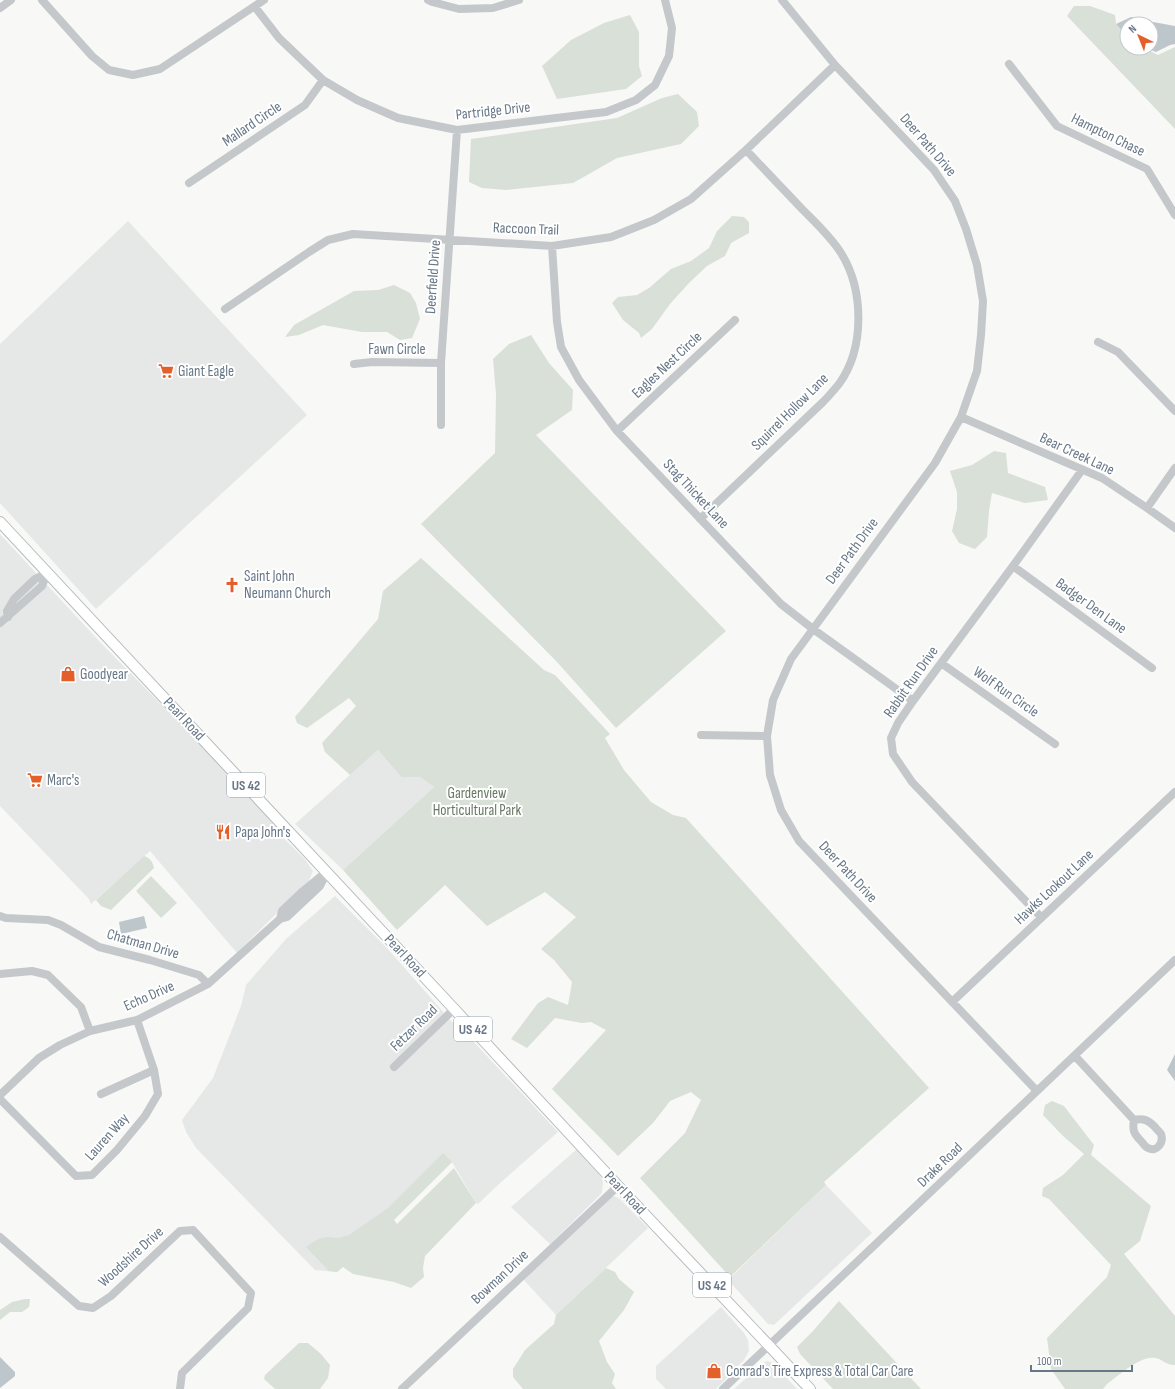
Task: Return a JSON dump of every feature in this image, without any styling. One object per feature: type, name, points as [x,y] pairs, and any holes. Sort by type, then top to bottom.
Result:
[{"type":"main road","name":"Pearl Road","points":[[0,522],[618,1186],[810,1389]]},
{"type":"street","points":[[0,8],[11,0]]},
{"type":"street","points":[[42,0],[92,56],[109,70],[133,75],[160,69],[264,0]]},
{"type":"street","points":[[428,0],[460,9],[493,8],[519,0]]},
{"type":"street","name":"Partridge Drive","points":[[255,6],[279,38],[323,80],[357,100],[398,118],[457,130],[606,112],[636,100],[655,85],[670,56],[672,28],[665,0]]},
{"type":"street","name":"Deer Path Drive","points":[[782,0],[835,65],[934,170],[955,201],[977,264],[983,301],[977,372],[961,417],[935,463],[791,659],[773,700],[766,736],[770,775],[781,810],[799,841],[1037,1091]]},
{"type":"street","name":"Hampton Chase","points":[[1009,64],[1057,126],[1148,169],[1175,215]]},
{"type":"street","name":"Raccoon Trail","points":[[225,309],[328,240],[353,234],[552,246],[611,237],[654,220],[691,199],[746,150],[835,65]]},
{"type":"street","name":"Mallard Circle","points":[[189,183],[305,105],[323,80]]},
{"type":"street","name":"Deerfield Drive","points":[[441,425],[441,363],[457,130]]},
{"type":"street","name":"Squirrel Hollow Lane","points":[[700,519],[823,402],[840,383],[854,350],[857,332],[859,311],[855,287],[849,268],[841,253],[828,236],[746,150]]},
{"type":"street","name":"Stag Thicket Lane","points":[[552,246],[557,322],[561,347],[579,380],[617,431],[781,604],[813,629],[913,700]]},
{"type":"street","name":"Eagles Nest Circle","points":[[617,431],[735,320]]},
{"type":"street","points":[[1098,342],[1118,352],[1175,412]]},
{"type":"street","name":"Fawn Circle","points":[[354,364],[372,362],[441,363]]},
{"type":"street","name":"Bear Creek Lane","points":[[961,417],[1102,478],[1175,528]]},
{"type":"street","points":[[1147,508],[1175,468]]},
{"type":"street","name":"Rabbit Run Drive","points":[[1042,917],[912,782],[893,754],[891,738],[898,723],[913,700],[1013,566],[1082,470]]},
{"type":"street","name":"Badger Den Lane","points":[[1013,566],[1152,668]]},
{"type":"street","points":[[0,624],[8,617],[7,611],[14,599],[35,579],[47,573]]},
{"type":"street","name":"Wolf Run Circle","points":[[941,663],[1055,744]]},
{"type":"street","points":[[701,735],[766,736]]},
{"type":"street","name":"Hawks Lookout Lane","points":[[952,1002],[1175,792]]},
{"type":"street","name":"Echo Drive","points":[[0,1095],[39,1058],[60,1045],[90,1031],[137,1020],[208,984],[280,919],[282,911],[309,886],[327,872]]},
{"type":"street","name":"Chatman Drive","points":[[0,916],[6,918],[48,920],[61,925],[99,947],[150,960],[199,975],[208,984]]},
{"type":"street","name":"Drake Road","points":[[723,1389],[1175,960]]},
{"type":"street","points":[[0,974],[32,971],[48,975],[81,1007],[90,1031]]},
{"type":"street","name":"Fetzer Road","points":[[394,1067],[454,1009]]},
{"type":"street","name":"Lauren Way","points":[[0,1099],[76,1176],[92,1176],[117,1150],[145,1116],[158,1094],[154,1070],[137,1020]]},
{"type":"street","points":[[1075,1056],[1134,1120]]},
{"type":"street","name":"Lauren Way","points":[[101,1094],[154,1070]]},
{"type":"street","name":"Bowman Drive","points":[[402,1389],[618,1186]]},
{"type":"street","name":"Woodshire Drive","points":[[1,1241],[79,1306],[93,1308],[111,1296],[180,1231],[193,1230],[251,1293],[248,1308],[182,1373],[180,1389]]},
{"type":"shaded area","points":[[1159,23],[1175,26],[1175,44],[1159,50]]},
{"type":"shaded area","points":[[128,221],[307,415],[96,609],[0,503],[0,344]]},
{"type":"shaded area","points":[[0,534],[100,642],[280,826],[276,831],[304,858],[313,871],[309,881],[237,953],[150,851],[91,904],[89,899],[0,806]]},
{"type":"shaded area","points":[[378,750],[401,777],[420,777],[434,787],[343,870],[295,824]]},
{"type":"shaded area","points":[[335,896],[387,948],[452,1022],[456,1023],[558,1132],[478,1204],[452,1162],[337,1272],[315,1270],[196,1148],[186,1132],[182,1120],[213,1078],[241,1006],[246,985],[286,939]]},
{"type":"shaded area","points":[[144,916],[147,928],[121,934],[119,922]]},
{"type":"shaded area","points":[[1175,1054],[1175,1081],[1167,1070]]},
{"type":"shaded area","points":[[577,1149],[601,1177],[603,1182],[602,1193],[550,1244],[511,1207]]},
{"type":"shaded area","points":[[826,1185],[872,1233],[774,1325],[768,1324],[728,1280]]},
{"type":"shaded area","points":[[614,1196],[620,1199],[648,1228],[556,1315],[523,1279],[606,1200]]},
{"type":"shaded area","points":[[721,1307],[744,1333],[748,1340],[749,1351],[744,1360],[716,1389],[666,1389],[656,1379],[656,1366]]},
{"type":"shaded area","points":[[0,1357],[15,1372],[15,1376],[0,1388]]},
{"type":"shaded area","points":[[767,1361],[773,1363],[797,1389],[734,1389],[763,1363]]},
{"type":"green space","points":[[1074,6],[1090,6],[1115,15],[1116,24],[1119,27],[1119,56],[1159,56],[1159,55],[1175,47],[1175,129],[1067,16]]},
{"type":"green space","points":[[630,15],[639,32],[639,66],[642,76],[626,89],[557,99],[542,66],[571,40],[604,23]]},
{"type":"green space","points":[[678,94],[697,112],[699,126],[681,144],[617,158],[573,183],[506,190],[482,188],[469,182],[471,139],[617,118],[662,98]]},
{"type":"green space","points":[[732,216],[744,217],[749,222],[749,233],[731,243],[725,256],[707,266],[689,283],[670,304],[652,329],[641,338],[639,333],[623,320],[612,303],[618,297],[637,295],[649,288],[671,269],[691,261],[709,248],[717,231]]},
{"type":"green space","points":[[394,285],[410,293],[416,303],[420,319],[412,338],[400,340],[387,332],[362,332],[323,325],[299,335],[285,337],[294,325],[354,291],[378,290]]},
{"type":"green space","points":[[531,335],[549,363],[573,390],[572,410],[536,435],[726,631],[616,728],[557,662],[421,524],[495,453],[496,394],[493,359],[509,344]]},
{"type":"green space","points":[[994,451],[1006,453],[1008,473],[1045,487],[1048,500],[1025,503],[992,493],[987,537],[975,549],[959,543],[952,531],[957,509],[957,492],[950,471],[972,465]]},
{"type":"green space","name":"Gardenview Horticultural Park","points":[[421,558],[544,670],[555,675],[610,734],[605,738],[624,770],[651,802],[673,815],[686,818],[929,1088],[824,1182],[826,1185],[730,1277],[640,1178],[685,1133],[701,1100],[691,1092],[670,1101],[653,1123],[618,1156],[552,1089],[606,1030],[591,1022],[582,1023],[555,1018],[527,1048],[511,1039],[538,1003],[548,997],[568,1005],[572,982],[554,960],[541,949],[576,917],[545,892],[487,926],[445,885],[397,930],[343,870],[434,787],[420,777],[401,777],[378,750],[350,775],[325,752],[322,743],[356,706],[349,698],[307,728],[297,723],[295,717],[378,619],[383,591]]},
{"type":"green space","points":[[144,856],[151,860],[154,868],[111,910],[101,906],[96,900]]},
{"type":"green space","points":[[151,876],[177,903],[161,918],[136,891]]},
{"type":"green space","points":[[1052,1101],[1064,1106],[1094,1145],[1091,1155],[1151,1206],[1140,1241],[1124,1254],[1175,1316],[1175,1365],[1155,1358],[1143,1360],[1123,1371],[1103,1389],[1065,1389],[1051,1369],[1047,1338],[1107,1277],[1111,1265],[1049,1199],[1042,1196],[1043,1188],[1063,1175],[1084,1154],[1063,1136],[1043,1115],[1045,1105]]},
{"type":"green space","points":[[443,1153],[452,1162],[394,1220],[397,1224],[454,1168],[476,1203],[425,1256],[423,1268],[424,1277],[411,1288],[394,1282],[353,1274],[343,1267],[337,1272],[329,1271],[306,1247],[318,1239],[327,1237],[339,1238],[349,1235],[388,1208]]},
{"type":"green space","points":[[606,1268],[615,1272],[619,1279],[634,1292],[624,1310],[599,1341],[607,1362],[615,1374],[612,1383],[616,1389],[523,1389],[513,1377],[513,1369],[525,1350],[554,1324],[556,1315]]},
{"type":"green space","points":[[30,1299],[29,1307],[22,1312],[10,1312],[0,1320],[0,1310],[12,1302]]},
{"type":"green space","points":[[839,1301],[921,1389],[833,1389],[800,1354],[797,1347]]},
{"type":"green space","points":[[299,1343],[308,1343],[321,1354],[330,1365],[328,1378],[320,1389],[275,1389],[264,1379],[265,1375]]},
{"type":"place","name":"Giant Eagle","points":[[166,371]]},
{"type":"place","name":"Saint John Neumann Church","points":[[232,585]]},
{"type":"place","name":"Goodyear","points":[[68,674]]},
{"type":"place","name":"Marc's","points":[[35,780]]},
{"type":"place","name":"Papa John's","points":[[223,832]]},
{"type":"place","name":"Conrad's Tire Express & Total Car Care","points":[[714,1371]]}]
